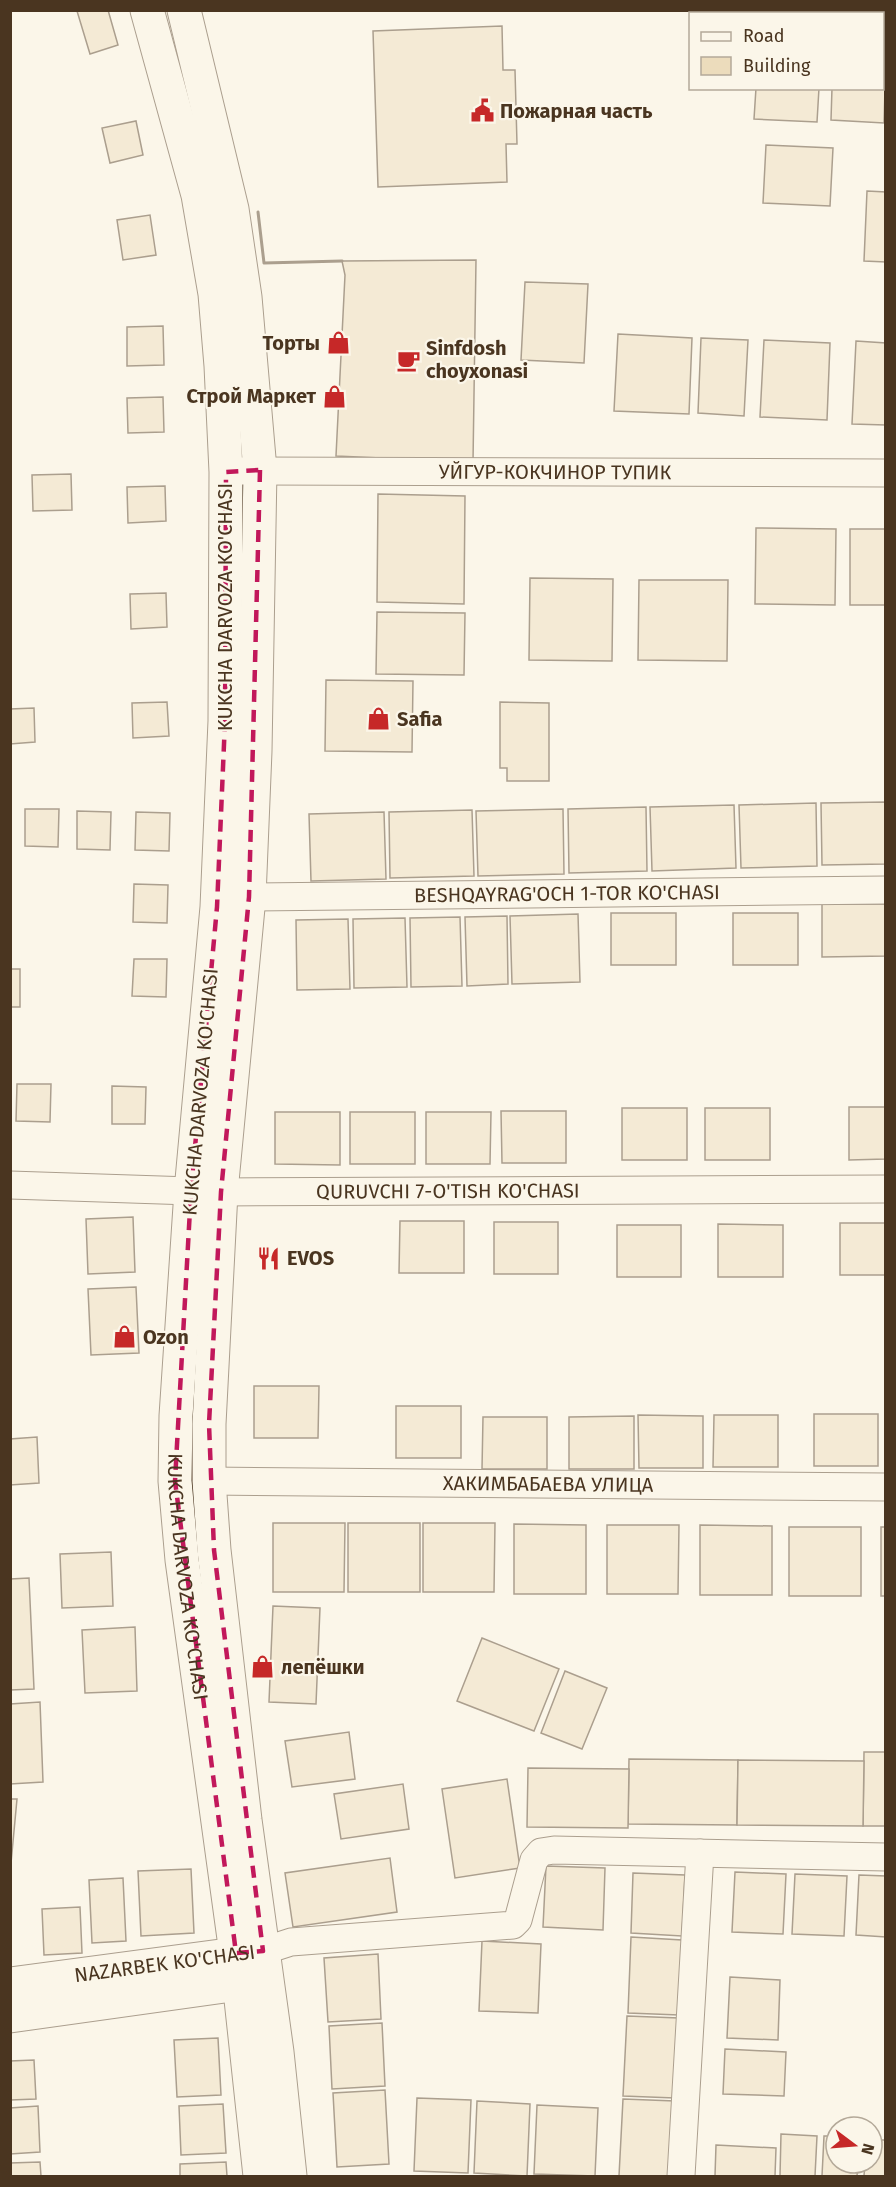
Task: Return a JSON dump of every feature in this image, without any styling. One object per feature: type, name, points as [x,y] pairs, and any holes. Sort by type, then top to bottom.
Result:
[{"type":"main road","name":"KUKCHA DARVOZA KO'CHASI","points":[[147,10],[198,195],[207,245],[220,354],[226,472],[225,722],[206,1192],[209,1480],[260,2176]]},
{"type":"main road","name":"KUKCHA DARVOZA KO'CHASI","points":[[184,10],[232,210],[245,297],[260,470],[255,752],[249,897],[176,1416],[175,1481],[182,1560],[246,1963],[290,2176]]},
{"type":"main road","name":"NAZARBEK KO'CHASI","points":[[10,1984],[246,1963]]},
{"type":"main road","name":"NAZARBEK KO'CHASI","points":[[10,2016],[246,1963]]},
{"type":"street","name":"УЙГУР-КОКЧИНОР ТУПИК","points":[[226,472],[260,470],[885,473]]},
{"type":"street","name":"BESHQAYRAG'OCH 1-TOR KO'CHASI","points":[[249,897],[885,890]]},
{"type":"street","name":"QURUVCHI 7-O'TISH KO'CHASI","points":[[10,1185],[206,1192],[885,1189]]},
{"type":"street","name":"ХАКИМБАБАЕВА УЛИЦА","points":[[209,1480],[885,1487]]},
{"type":"street","points":[[246,1963],[291,1942],[513,1925],[518,1920],[534,1860],[541,1852],[885,1857]]},
{"type":"street","points":[[681,2176],[700,1853]]},
{"type":"highlighted area","points":[[260,470],[249,897],[221,1192],[209,1424],[214,1550],[263,1951],[236,1953],[175,1481],[191,1191],[217,907],[225,721],[226,472]]},
{"type":"building","points":[[108,10],[118,45],[90,54],[77,11]]},
{"type":"building","points":[[502,26],[503,70],[515,70],[517,144],[506,144],[507,182],[378,187],[373,31]]},
{"type":"building","points":[[884,53],[886,53],[884,123],[831,120],[832,90],[884,90]]},
{"type":"building","points":[[756,90],[819,90],[817,122],[754,119]]},
{"type":"building","points":[[136,121],[143,155],[110,163],[102,128]]},
{"type":"building","points":[[766,145],[833,148],[830,206],[763,203]]},
{"type":"building","points":[[867,191],[886,192],[886,262],[864,261]]},
{"type":"building","points":[[150,215],[156,255],[123,260],[117,220]]},
{"type":"building","points":[[476,260],[473,462],[336,456],[345,275],[342,261]]},
{"type":"building","points":[[525,282],[588,284],[584,363],[521,360]]},
{"type":"building","points":[[163,326],[164,365],[127,366],[127,327]]},
{"type":"building","points":[[618,334],[692,338],[689,414],[614,411]]},
{"type":"building","points":[[701,338],[748,340],[744,416],[698,413]]},
{"type":"building","points":[[764,340],[830,343],[827,420],[760,417]]},
{"type":"building","points":[[856,341],[886,343],[886,425],[852,424]]},
{"type":"building","points":[[163,397],[164,432],[128,433],[127,398]]},
{"type":"building","points":[[71,474],[72,510],[33,511],[32,475]]},
{"type":"building","points":[[165,486],[166,521],[128,523],[127,487]]},
{"type":"building","points":[[378,494],[465,496],[464,604],[377,602]]},
{"type":"building","points":[[756,528],[836,529],[835,605],[755,604]]},
{"type":"building","points":[[850,529],[886,529],[886,605],[850,605]]},
{"type":"building","points":[[530,578],[613,579],[612,661],[529,660]]},
{"type":"building","points":[[639,580],[728,580],[727,661],[638,660]]},
{"type":"building","points":[[166,593],[167,627],[131,629],[130,594]]},
{"type":"building","points":[[377,612],[465,613],[464,675],[376,674]]},
{"type":"building","points":[[326,680],[413,681],[412,752],[325,751]]},
{"type":"building","points":[[167,702],[169,736],[133,738],[132,703]]},
{"type":"building","points":[[500,702],[549,703],[549,781],[507,781],[507,768],[500,768]]},
{"type":"building","points":[[34,708],[35,742],[10,744],[10,709]]},
{"type":"building","points":[[886,802],[886,864],[822,865],[821,803]]},
{"type":"building","points":[[816,803],[817,866],[741,868],[739,805]]},
{"type":"building","points":[[734,805],[736,868],[652,871],[650,807]]},
{"type":"building","points":[[646,807],[647,871],[569,873],[568,809]]},
{"type":"building","points":[[25,809],[59,809],[58,847],[25,846]]},
{"type":"building","points":[[563,809],[564,874],[478,876],[476,811]]},
{"type":"building","points":[[472,810],[474,876],[390,878],[389,812]]},
{"type":"building","points":[[77,811],[111,812],[110,850],[77,849]]},
{"type":"building","points":[[136,812],[170,813],[169,851],[135,850]]},
{"type":"building","points":[[384,812],[386,879],[311,881],[309,814]]},
{"type":"building","points":[[134,884],[168,885],[167,923],[133,922]]},
{"type":"building","points":[[822,904],[886,904],[886,956],[822,957]]},
{"type":"building","points":[[611,913],[676,913],[676,965],[611,965]]},
{"type":"building","points":[[733,913],[798,913],[798,965],[733,965]]},
{"type":"building","points":[[578,914],[580,982],[512,984],[510,916]]},
{"type":"building","points":[[507,916],[508,984],[467,986],[465,917]]},
{"type":"building","points":[[460,917],[462,986],[411,987],[410,918]]},
{"type":"building","points":[[405,918],[407,987],[354,988],[353,919]]},
{"type":"building","points":[[348,919],[350,989],[297,990],[296,920]]},
{"type":"building","points":[[134,959],[167,959],[166,997],[132,996]]},
{"type":"building","points":[[10,969],[20,969],[20,1007],[10,1007]]},
{"type":"building","points":[[17,1084],[51,1084],[50,1122],[16,1121]]},
{"type":"building","points":[[112,1086],[146,1087],[145,1124],[112,1124]]},
{"type":"building","points":[[849,1107],[886,1107],[886,1159],[849,1160]]},
{"type":"building","points":[[622,1108],[687,1108],[687,1160],[622,1160]]},
{"type":"building","points":[[705,1108],[770,1108],[770,1160],[705,1160]]},
{"type":"building","points":[[501,1111],[566,1111],[566,1163],[502,1163]]},
{"type":"building","points":[[275,1112],[340,1112],[340,1165],[275,1164]]},
{"type":"building","points":[[350,1112],[415,1112],[415,1164],[350,1164]]},
{"type":"building","points":[[426,1112],[491,1112],[490,1164],[426,1164]]},
{"type":"building","points":[[133,1217],[135,1272],[88,1274],[86,1219]]},
{"type":"building","points":[[400,1221],[464,1221],[464,1273],[399,1273]]},
{"type":"building","points":[[494,1222],[558,1222],[558,1274],[494,1274]]},
{"type":"building","points":[[840,1223],[886,1223],[886,1275],[840,1275]]},
{"type":"building","points":[[718,1224],[783,1225],[783,1277],[718,1277]]},
{"type":"building","points":[[617,1225],[681,1225],[681,1277],[617,1277]]},
{"type":"building","points":[[136,1287],[139,1353],[91,1355],[88,1289]]},
{"type":"building","points":[[254,1386],[319,1386],[318,1438],[254,1438]]},
{"type":"building","points":[[396,1406],[461,1406],[461,1458],[396,1458]]},
{"type":"building","points":[[814,1414],[878,1414],[878,1466],[814,1466]]},
{"type":"building","points":[[638,1415],[703,1416],[703,1468],[639,1468]]},
{"type":"building","points":[[714,1415],[778,1415],[778,1467],[713,1467]]},
{"type":"building","points":[[634,1416],[634,1469],[569,1469],[569,1417]]},
{"type":"building","points":[[483,1417],[547,1417],[547,1469],[482,1469]]},
{"type":"building","points":[[37,1437],[39,1483],[10,1485],[10,1439]]},
{"type":"building","points":[[273,1523],[345,1523],[344,1592],[273,1592]]},
{"type":"building","points":[[348,1523],[420,1523],[420,1592],[348,1592]]},
{"type":"building","points":[[423,1523],[495,1523],[494,1592],[423,1592]]},
{"type":"building","points":[[514,1524],[586,1525],[586,1594],[514,1594]]},
{"type":"building","points":[[607,1525],[679,1525],[678,1594],[607,1594]]},
{"type":"building","points":[[700,1525],[772,1526],[772,1595],[700,1595]]},
{"type":"building","points":[[789,1527],[861,1527],[861,1596],[789,1596]]},
{"type":"building","points":[[881,1527],[886,1527],[886,1596],[881,1596]]},
{"type":"building","points":[[111,1552],[113,1606],[62,1608],[60,1554]]},
{"type":"building","points":[[29,1578],[34,1689],[10,1690],[10,1579]]},
{"type":"building","points":[[273,1606],[320,1608],[316,1704],[269,1702]]},
{"type":"building","points":[[135,1627],[137,1691],[85,1693],[82,1630]]},
{"type":"building","points":[[482,1638],[559,1669],[534,1731],[457,1701]]},
{"type":"building","points":[[565,1671],[607,1688],[582,1749],[541,1733]]},
{"type":"building","points":[[40,1702],[43,1782],[10,1784],[10,1704]]},
{"type":"building","points":[[349,1732],[355,1779],[292,1787],[285,1741]]},
{"type":"building","points":[[864,1752],[886,1752],[886,1826],[863,1826]]},
{"type":"building","points":[[629,1759],[738,1760],[737,1825],[628,1824]]},
{"type":"building","points":[[738,1760],[864,1761],[863,1826],[737,1825]]},
{"type":"building","points":[[528,1768],[629,1769],[628,1828],[527,1827]]},
{"type":"building","points":[[507,1779],[520,1868],[455,1878],[442,1789]]},
{"type":"building","points":[[403,1784],[409,1829],[341,1839],[334,1794]]},
{"type":"building","points":[[10,1799],[17,1799],[10,1874]]},
{"type":"building","points":[[390,1858],[397,1912],[293,1927],[285,1873]]},
{"type":"building","points":[[546,1866],[605,1868],[603,1930],[543,1927]]},
{"type":"building","points":[[191,1869],[194,1933],[141,1936],[138,1871]]},
{"type":"building","points":[[735,1872],[786,1874],[783,1934],[732,1932]]},
{"type":"building","points":[[633,1873],[685,1875],[682,1936],[631,1933]]},
{"type":"building","points":[[795,1874],[847,1876],[844,1936],[792,1934]]},
{"type":"building","points":[[859,1875],[886,1876],[886,1937],[856,1935]]},
{"type":"building","points":[[123,1878],[126,1941],[92,1943],[89,1880]]},
{"type":"building","points":[[80,1907],[82,1953],[44,1955],[42,1909]]},
{"type":"building","points":[[631,1937],[682,1940],[679,2015],[628,2013]]},
{"type":"building","points":[[482,1941],[541,1944],[538,2013],[479,2011]]},
{"type":"building","points":[[378,1954],[381,2019],[328,2022],[324,1958]]},
{"type":"building","points":[[730,1977],[780,1980],[778,2040],[727,2038]]},
{"type":"building","points":[[627,2016],[679,2018],[675,2098],[623,2096]]},
{"type":"building","points":[[382,2023],[385,2086],[332,2089],[329,2026]]},
{"type":"building","points":[[218,2038],[221,2095],[177,2097],[174,2040]]},
{"type":"building","points":[[725,2049],[786,2052],[784,2096],[723,2094]]},
{"type":"building","points":[[34,2060],[36,2099],[10,2100],[10,2061]]},
{"type":"building","points":[[385,2090],[389,2164],[337,2167],[333,2093]]},
{"type":"building","points":[[417,2098],[471,2100],[468,2173],[414,2171]]},
{"type":"building","points":[[623,2099],[675,2101],[672,2176],[619,2176]]},
{"type":"building","points":[[477,2101],[530,2104],[527,2176],[474,2173]]},
{"type":"building","points":[[223,2104],[226,2153],[181,2155],[179,2106]]},
{"type":"building","points":[[537,2105],[598,2108],[595,2176],[534,2174]]},
{"type":"building","points":[[38,2106],[40,2152],[10,2154],[10,2108]]},
{"type":"building","points":[[781,2134],[817,2136],[815,2176],[780,2176]]},
{"type":"building","points":[[824,2136],[824,2175],[857,2175],[822,2176]]},
{"type":"building","points":[[884,2140],[886,2140],[886,2176],[864,2176],[884,2175]]},
{"type":"building","points":[[716,2145],[776,2148],[775,2176],[715,2176]]},
{"type":"building","points":[[40,2162],[41,2176],[10,2176],[10,2163]]},
{"type":"building","points":[[226,2162],[227,2176],[180,2176],[180,2164]]},
{"type":"wall","points":[[258,212],[264,263],[342,261]]},
{"type":"place","name":"Пожарная часть","points":[[482,111]]},
{"type":"place","name":"Торты","points":[[338,343]]},
{"type":"place","name":"Sinfdosh choyxonasi","points":[[408,360]]},
{"type":"place","name":"Строй Маркет","points":[[334,396]]},
{"type":"place","name":"Safia","points":[[379,719]]},
{"type":"place","name":"EVOS","points":[[269,1258]]},
{"type":"place","name":"Ozon","points":[[125,1337]]},
{"type":"place","name":"лепёшки","points":[[263,1667]]}]
